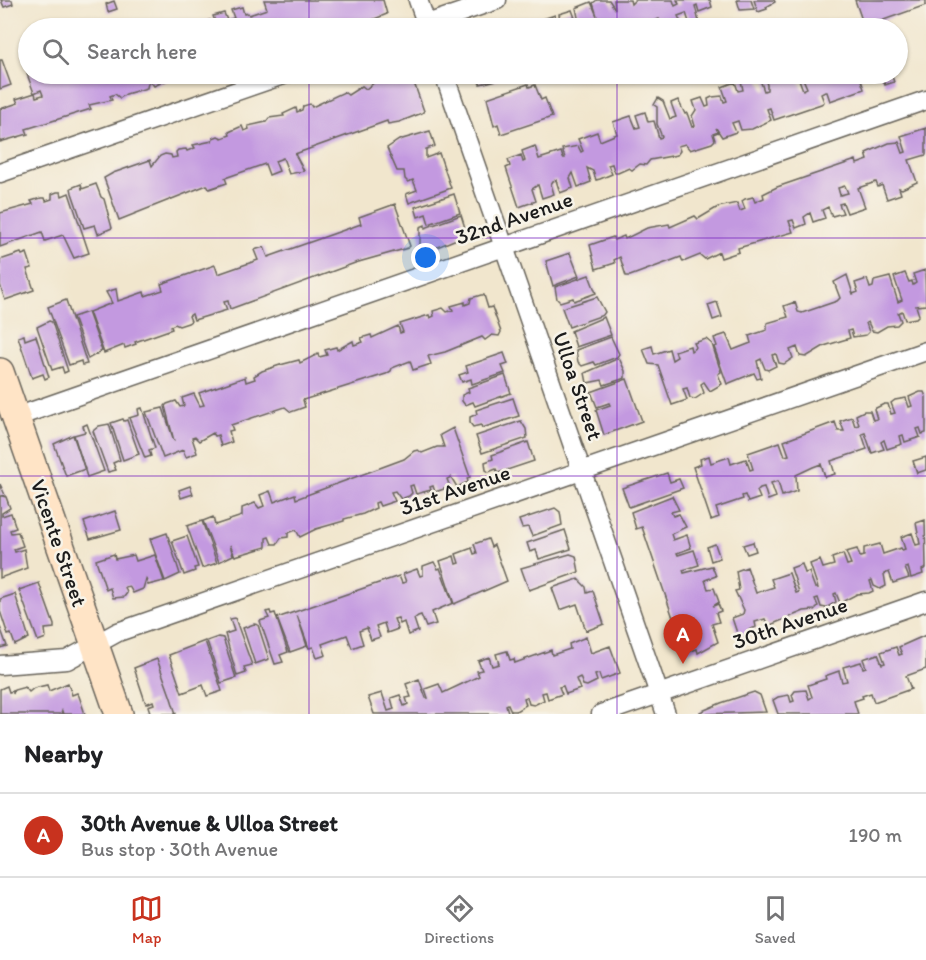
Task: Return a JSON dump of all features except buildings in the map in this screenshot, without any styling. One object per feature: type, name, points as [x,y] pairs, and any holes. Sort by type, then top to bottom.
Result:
[{"type":"street","points":[[418,0],[421,18]]},
{"type":"street","points":[[448,18],[497,0]]},
{"type":"street","points":[[0,173],[257,84]]},
{"type":"street","name":"Ulloa Street","points":[[447,84],[666,714]]},
{"type":"street","name":"32nd Avenue","points":[[16,417],[926,100]]},
{"type":"street","name":"31st Avenue","points":[[0,665],[68,660],[118,632],[926,351]]},
{"type":"street","name":"Vicente Street","points":[[0,372],[119,714]]},
{"type":"street","name":"30th Avenue","points":[[601,714],[926,601]]},
{"type":"place","name":"30th Avenue & Ulloa Street","points":[[683,664]]}]
